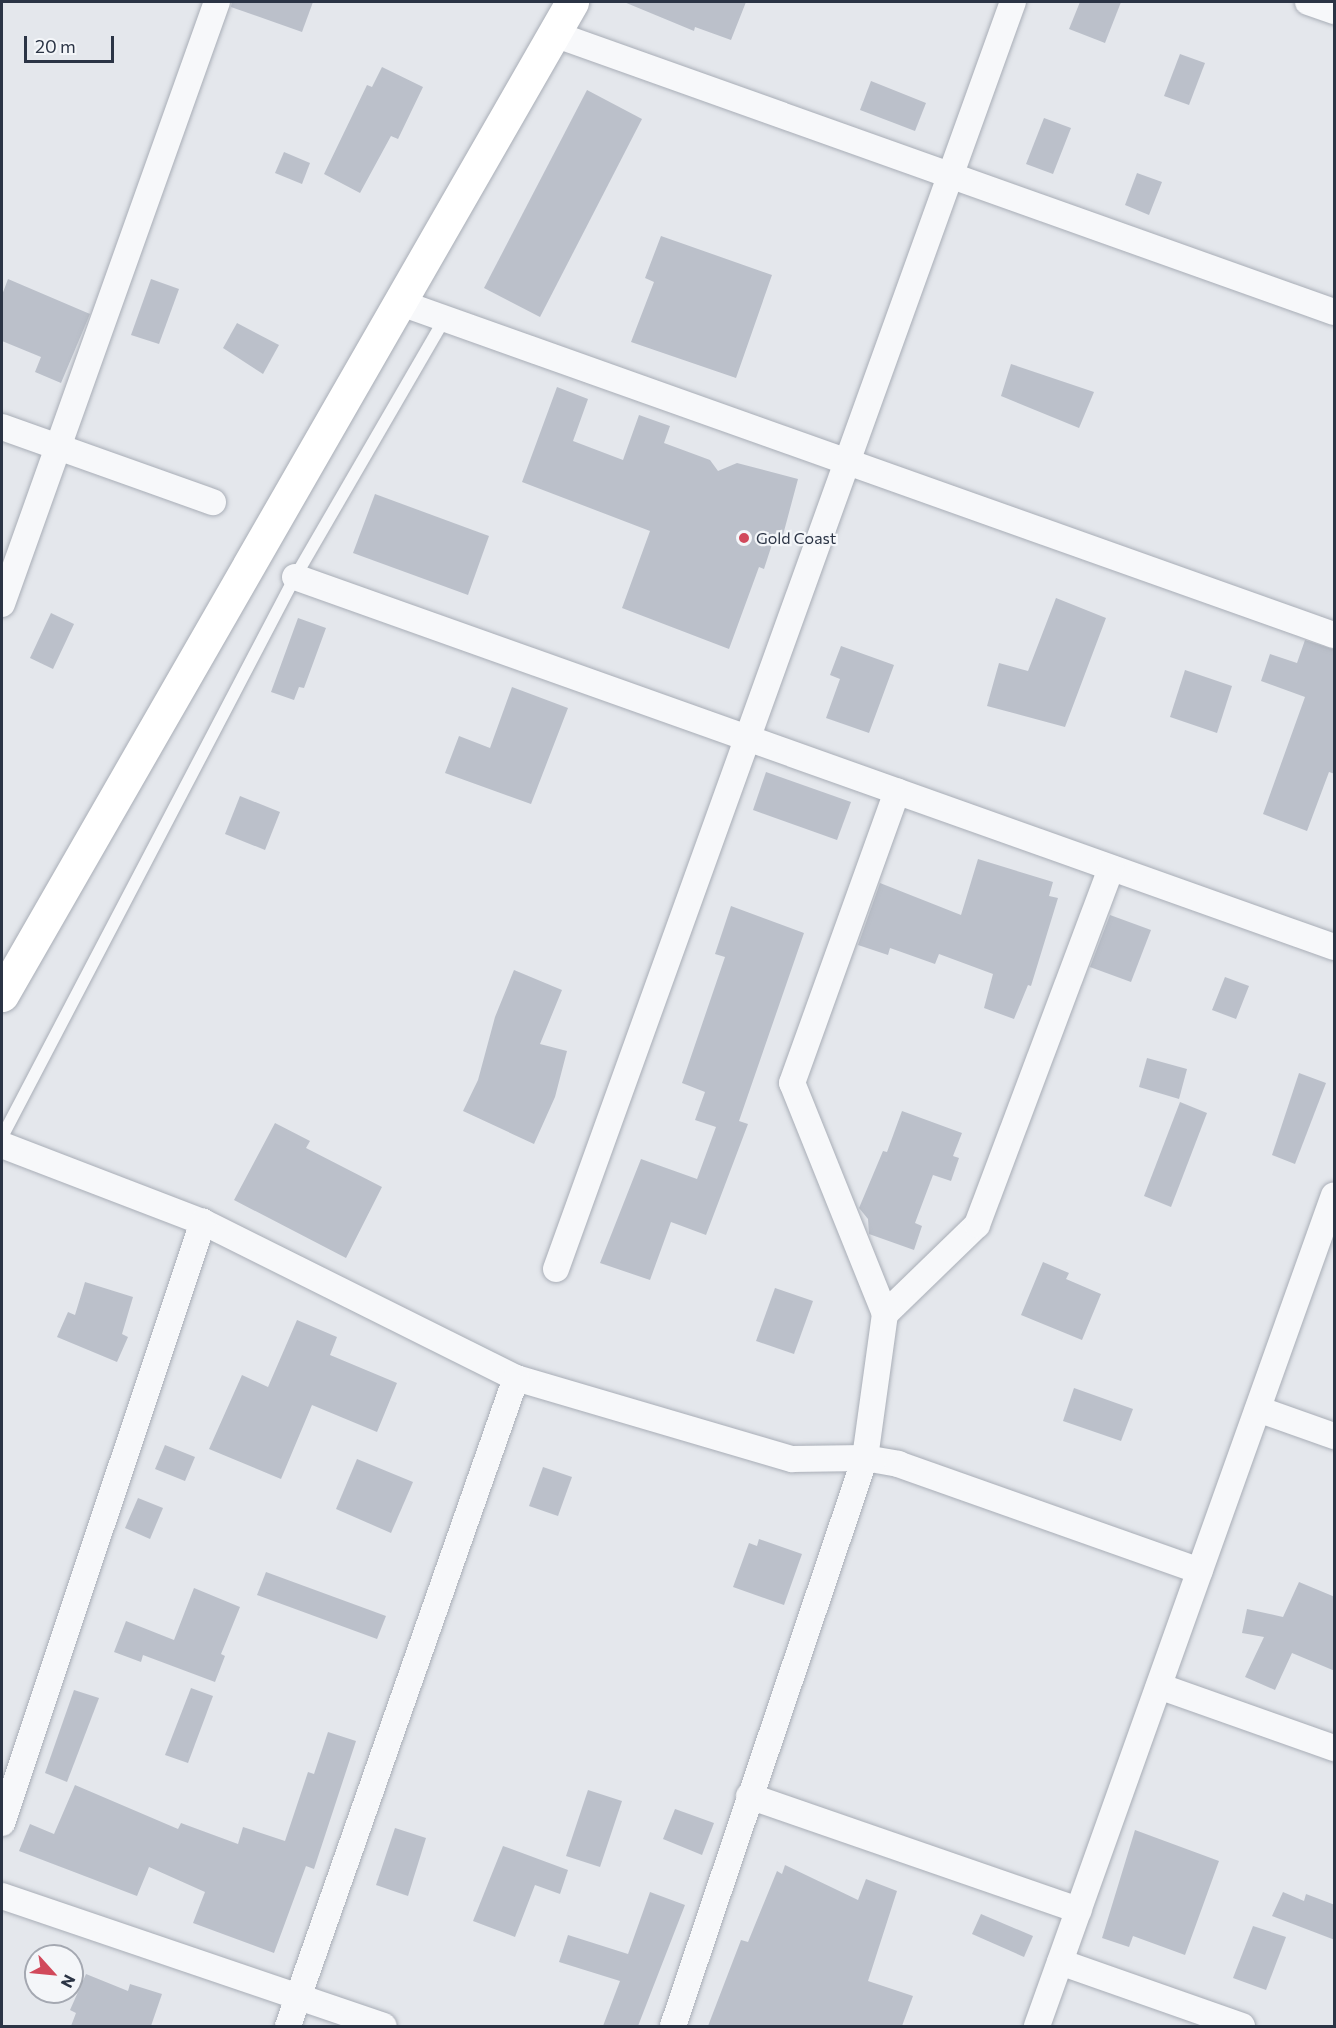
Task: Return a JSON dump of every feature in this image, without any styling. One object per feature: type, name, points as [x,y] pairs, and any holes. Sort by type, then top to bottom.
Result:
[{"type":"main road","points":[[6,977],[401,303],[570,2]]},
{"type":"street","points":[[2,604],[218,2]]},
{"type":"street","points":[[556,1269],[1013,2]]},
{"type":"street","points":[[1308,2],[1335,11]]},
{"type":"street","points":[[554,34],[1335,312]]},
{"type":"street","points":[[401,303],[1335,635]]},
{"type":"street","points":[[2,427],[213,502]]},
{"type":"street","points":[[295,577],[1335,947]]},
{"type":"street","points":[[673,2026],[748,1796],[865,1458],[885,1314],[792,1083],[897,791]]},
{"type":"street","points":[[885,1314],[977,1225],[1111,867]]},
{"type":"street","points":[[2,1145],[203,1222],[516,1378],[792,1459],[865,1458],[898,1464],[1200,1571]]},
{"type":"street","points":[[1037,2026],[1335,1195]]},
{"type":"street","points":[[2,1823],[203,1222]]},
{"type":"street","points":[[288,2026],[516,1378]]},
{"type":"street","points":[[1258,1409],[1335,1436]]},
{"type":"street","points":[[1159,1686],[1335,1748]]},
{"type":"street","points":[[748,1796],[1078,1910]]},
{"type":"street","points":[[2,1896],[383,2026]]},
{"type":"street","points":[[1060,1962],[1242,2026]]},
{"type":"lane","points":[[2,1137],[295,577],[445,318]]},
{"type":"building","points":[[232,2],[313,2],[302,32],[231,7]]},
{"type":"building","points":[[624,2],[746,2],[731,40],[695,27],[694,31]]},
{"type":"building","points":[[1080,2],[1121,2],[1105,43],[1069,29]]},
{"type":"building","points":[[1180,54],[1205,63],[1189,105],[1164,96]]},
{"type":"building","points":[[382,67],[423,87],[398,139],[391,136],[360,193],[324,174],[367,85],[372,87]]},
{"type":"building","points":[[871,81],[926,103],[915,131],[860,110]]},
{"type":"building","points":[[587,90],[642,119],[540,317],[484,288]]},
{"type":"building","points":[[1044,118],[1071,128],[1053,174],[1026,164]]},
{"type":"building","points":[[284,152],[310,163],[302,184],[275,173]]},
{"type":"building","points":[[1137,173],[1162,182],[1149,215],[1125,205]]},
{"type":"building","points":[[661,236],[772,275],[736,378],[631,342],[654,282],[645,278]]},
{"type":"building","points":[[8,279],[90,314],[61,383],[35,372],[41,357],[2,341],[2,295]]},
{"type":"building","points":[[151,279],[179,289],[159,344],[131,335]]},
{"type":"building","points":[[237,323],[279,345],[263,374],[223,348]]},
{"type":"building","points":[[1011,364],[1094,392],[1079,428],[1001,396]]},
{"type":"building","points":[[557,387],[588,399],[573,441],[623,460],[639,415],[670,426],[664,443],[710,460],[718,471],[737,463],[798,479],[783,535],[776,532],[764,569],[759,567],[729,649],[622,608],[650,531],[522,482]]},
{"type":"building","points":[[375,494],[489,536],[468,595],[353,553]]},
{"type":"building","points":[[1056,598],[1106,618],[1065,727],[987,706],[999,663],[1028,671]]},
{"type":"building","points":[[51,613],[74,624],[53,669],[30,658]]},
{"type":"building","points":[[298,618],[326,628],[304,688],[299,687],[294,700],[271,692]]},
{"type":"building","points":[[1305,640],[1335,650],[1335,774],[1329,772],[1307,831],[1263,814],[1305,697],[1261,681],[1270,654],[1297,663]]},
{"type":"building","points":[[841,646],[894,665],[869,733],[826,718],[840,679],[830,675]]},
{"type":"building","points":[[1185,670],[1232,686],[1217,733],[1170,717]]},
{"type":"building","points":[[512,687],[568,708],[531,804],[445,773],[459,736],[490,748]]},
{"type":"building","points":[[766,772],[851,802],[837,840],[753,810]]},
{"type":"building","points":[[240,796],[280,812],[265,850],[225,834]]},
{"type":"building","points":[[978,859],[1053,882],[1049,896],[1058,898],[1031,986],[1028,985],[1014,1019],[984,1008],[993,974],[939,954],[935,964],[890,948],[888,955],[858,945],[880,883],[961,915]]},
{"type":"building","points":[[731,906],[804,933],[739,1121],[748,1124],[706,1235],[671,1222],[650,1280],[600,1263],[641,1159],[697,1179],[716,1127],[695,1120],[705,1092],[682,1083],[725,957],[715,954]]},
{"type":"building","points":[[1110,915],[1151,930],[1131,982],[1090,967]]},
{"type":"building","points":[[514,970],[562,990],[540,1044],[567,1051],[555,1097],[534,1144],[463,1111],[478,1080],[495,1017]]},
{"type":"building","points":[[1225,977],[1249,986],[1236,1019],[1212,1010]]},
{"type":"building","points":[[1147,1058],[1187,1069],[1179,1099],[1139,1087]]},
{"type":"building","points":[[1299,1073],[1326,1083],[1295,1164],[1272,1155]]},
{"type":"building","points":[[1180,1102],[1207,1113],[1171,1207],[1144,1196]]},
{"type":"building","points":[[902,1111],[962,1133],[953,1156],[959,1158],[951,1181],[933,1175],[915,1223],[922,1226],[914,1250],[869,1234],[868,1219],[859,1208],[883,1151],[887,1152]]},
{"type":"building","points":[[275,1123],[310,1141],[306,1148],[382,1187],[346,1258],[234,1200]]},
{"type":"building","points":[[1043,1262],[1069,1273],[1066,1279],[1101,1294],[1082,1340],[1021,1315]]},
{"type":"building","points":[[85,1282],[133,1297],[122,1334],[128,1337],[117,1362],[57,1337],[68,1312],[75,1315]]},
{"type":"building","points":[[775,1288],[813,1301],[794,1354],[756,1341]]},
{"type":"building","points":[[297,1320],[337,1337],[330,1355],[397,1383],[377,1432],[312,1405],[281,1479],[209,1449],[242,1375],[268,1387]]},
{"type":"building","points":[[1074,1388],[1133,1409],[1121,1441],[1063,1421]]},
{"type":"building","points":[[165,1445],[195,1457],[185,1481],[155,1469]]},
{"type":"building","points":[[357,1459],[413,1482],[391,1533],[336,1509]]},
{"type":"building","points":[[543,1467],[572,1477],[558,1516],[529,1506]]},
{"type":"building","points":[[138,1498],[163,1508],[150,1539],[125,1528]]},
{"type":"building","points":[[759,1539],[802,1554],[784,1605],[733,1587],[749,1543],[757,1546]]},
{"type":"building","points":[[266,1572],[386,1616],[377,1639],[257,1595]]},
{"type":"building","points":[[1299,1582],[1335,1597],[1335,1671],[1292,1653],[1275,1690],[1245,1677],[1264,1637],[1242,1633],[1247,1609],[1283,1617]]},
{"type":"building","points":[[194,1588],[240,1607],[221,1654],[225,1656],[215,1682],[143,1655],[141,1662],[114,1652],[126,1621],[174,1640]]},
{"type":"building","points":[[191,1688],[213,1696],[188,1763],[165,1755]]},
{"type":"building","points":[[74,1690],[99,1698],[67,1782],[45,1773]]},
{"type":"building","points":[[328,1732],[356,1741],[314,1869],[306,1866],[274,1953],[193,1923],[205,1892],[149,1867],[137,1896],[19,1851],[30,1824],[54,1834],[75,1785],[178,1829],[181,1823],[238,1844],[243,1827],[285,1841],[308,1772],[314,1774]]},
{"type":"building","points":[[588,1790],[622,1801],[600,1867],[566,1856]]},
{"type":"building","points":[[675,1809],[714,1823],[702,1855],[663,1839]]},
{"type":"building","points":[[395,1828],[426,1838],[408,1896],[376,1885]]},
{"type":"building","points":[[1135,1830],[1219,1861],[1185,1955],[1133,1936],[1129,1947],[1102,1938]]},
{"type":"building","points":[[503,1846],[568,1870],[560,1894],[535,1885],[515,1937],[473,1921]]},
{"type":"building","points":[[785,1865],[858,1900],[866,1879],[897,1891],[868,1981],[913,1996],[902,2026],[708,2026],[741,1940],[748,1942],[777,1871],[782,1874]]},
{"type":"building","points":[[650,1892],[685,1905],[638,2026],[603,2026],[620,1981],[559,1962],[568,1935],[628,1954]]},
{"type":"building","points":[[1283,1892],[1304,1901],[1306,1894],[1335,1905],[1335,1940],[1272,1916]]},
{"type":"building","points":[[981,1914],[1033,1936],[1024,1957],[972,1934]]},
{"type":"building","points":[[1253,1926],[1286,1937],[1266,1990],[1233,1978]]},
{"type":"building","points":[[86,1974],[128,1991],[130,1984],[162,1994],[151,2026],[71,2026],[76,2013],[70,2010],[73,2004],[84,2004]]},
{"type":"place","name":"Gold Coast","points":[[744,538]]}]
